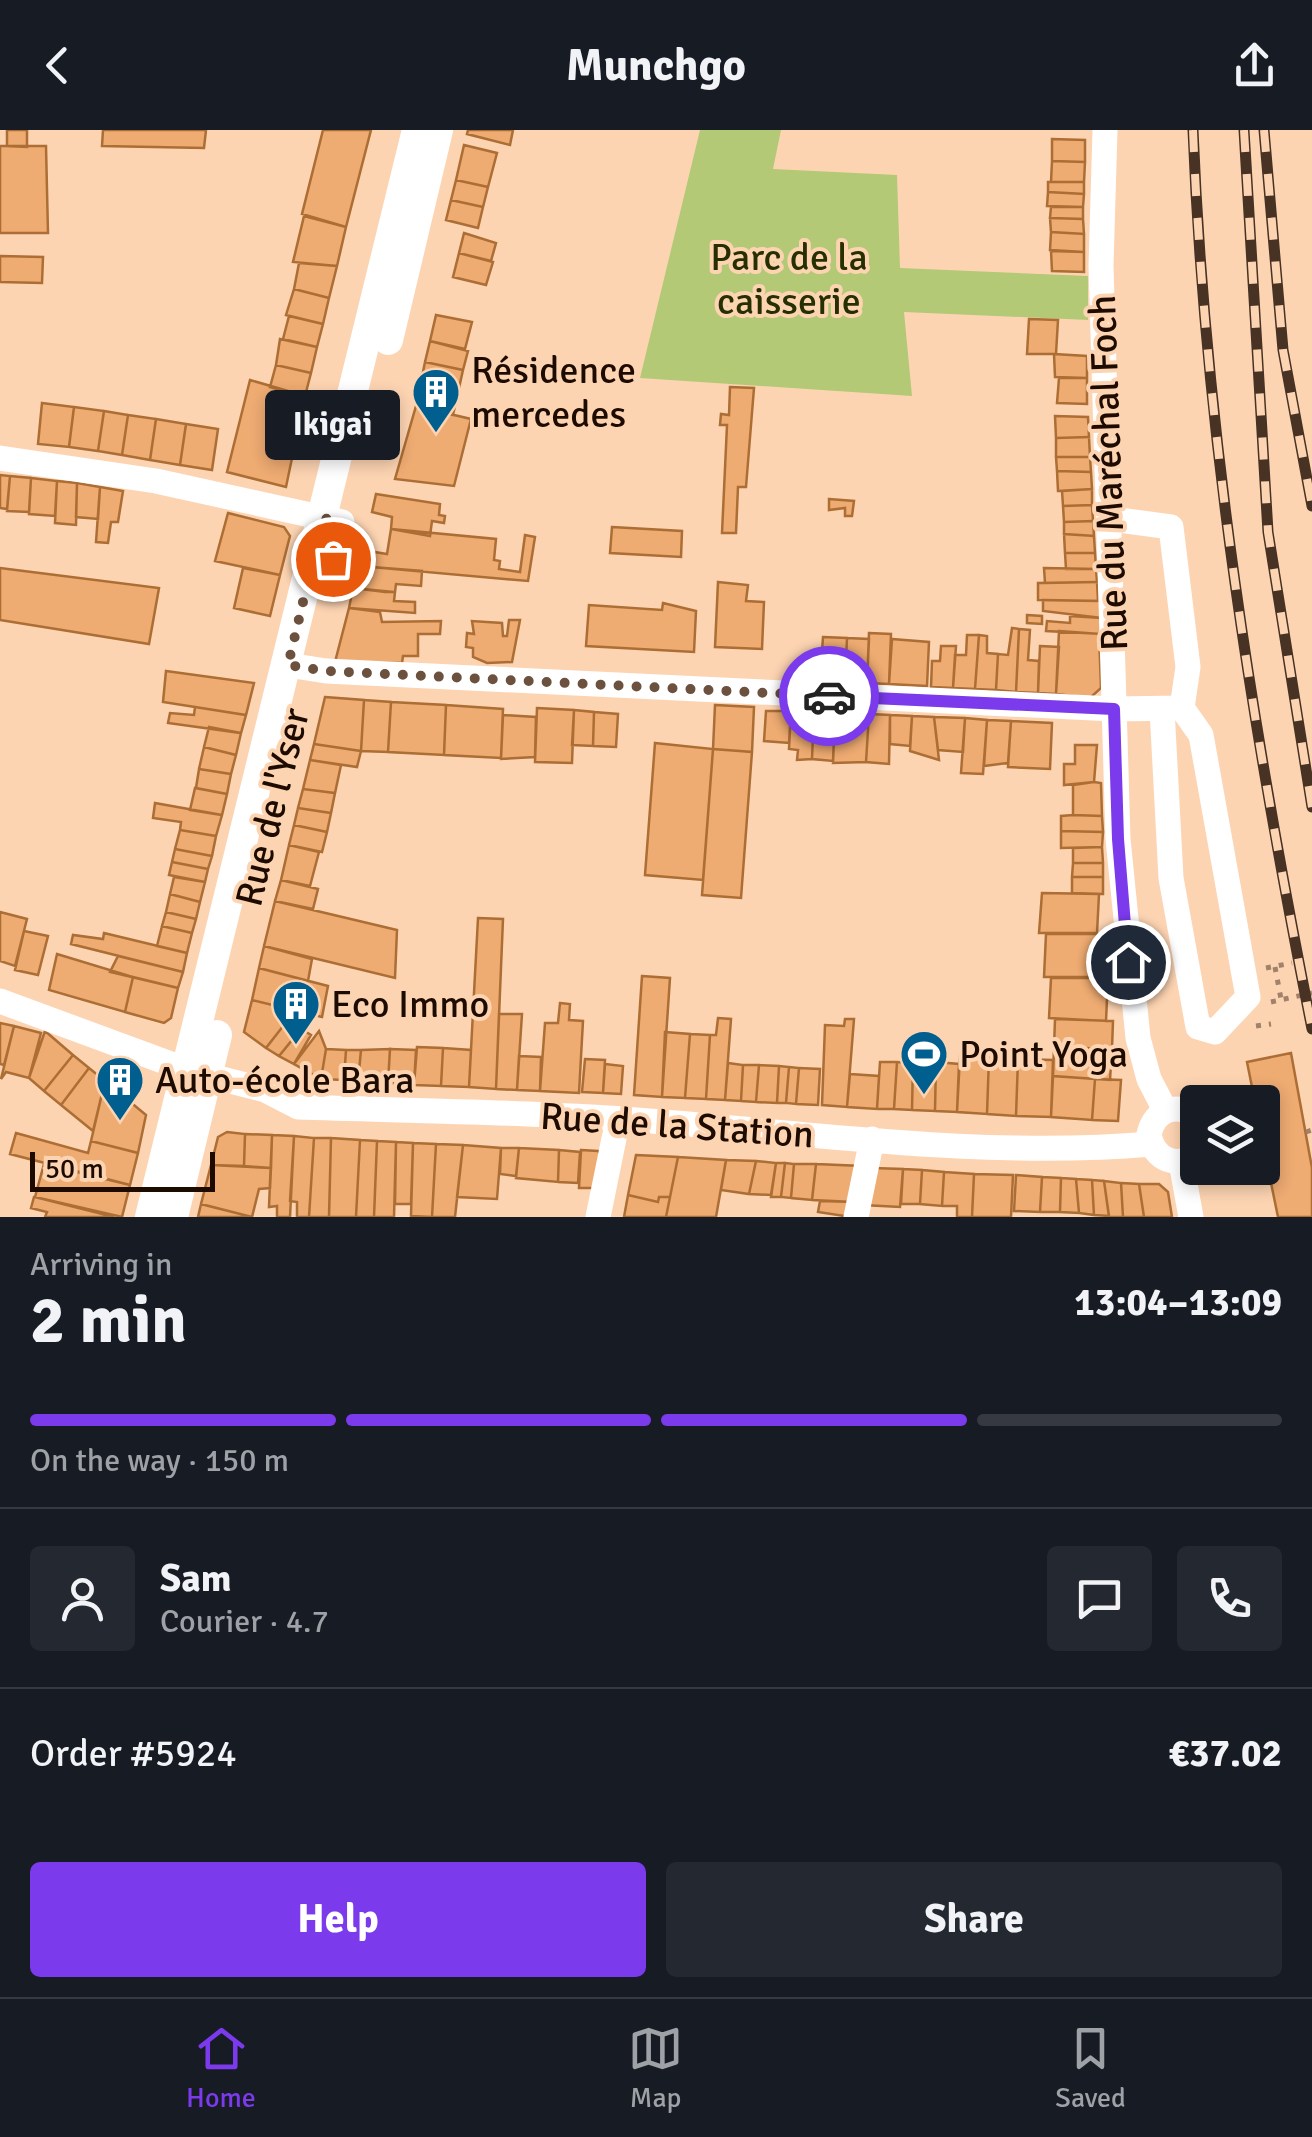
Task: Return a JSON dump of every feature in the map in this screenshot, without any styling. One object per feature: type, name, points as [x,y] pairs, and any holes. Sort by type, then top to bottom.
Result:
[{"type":"main road","name":"Rue de l'Yser","points":[[333,520],[416,130]]},
{"type":"main road","name":"Rue de l'Yser","points":[[198,1073],[333,520],[438,130]]},
{"type":"main road","points":[[150,1217],[198,1073]]},
{"type":"main road","points":[[173,1217],[198,1073]]},
{"type":"street","name":"Rue du Maréchal Foch","points":[[1106,130],[1101,266],[1112,519],[1118,839],[1138,1038],[1149,1079],[1165,1110]]},
{"type":"street","points":[[0,458],[156,481],[333,520]]},
{"type":"street","points":[[297,667],[1114,709],[1172,708],[1201,735],[1248,997],[1216,1032],[1198,1028],[1171,878],[1172,708],[1188,667],[1171,527],[1112,519]]},
{"type":"street","name":"Rue de la Station","points":[[0,1000],[198,1073],[265,1090],[298,1107],[618,1118],[872,1139],[1090,1150],[1151,1144]]},
{"type":"street","points":[[1180,1109],[1165,1110],[1152,1124],[1151,1144],[1158,1155],[1180,1156]]},
{"type":"street","points":[[598,1217],[618,1118]]},
{"type":"street","points":[[856,1217],[872,1139]]},
{"type":"street","points":[[1190,1185],[1191,1217]]},
{"type":"path","points":[[1266,968],[1292,963]]},
{"type":"path","points":[[1275,967],[1280,1000],[1312,993]]},
{"type":"green space","name":"Parc de la caisserie","points":[[700,130],[781,130],[773,169],[897,175],[900,268],[1088,276],[1088,320],[904,312],[912,396],[640,378]]},
{"type":"building","points":[[7,130],[27,130],[27,147],[7,146]]},
{"type":"building","points":[[103,130],[206,130],[204,148],[102,146]]},
{"type":"building","points":[[323,130],[371,130],[346,227],[302,214]]},
{"type":"building","points":[[468,130],[513,130],[510,145],[467,134]]},
{"type":"building","points":[[1052,139],[1085,140],[1085,162],[1052,161]]},
{"type":"building","points":[[464,145],[497,153],[488,187],[456,180]]},
{"type":"building","points":[[0,146],[46,146],[48,233],[0,233]]},
{"type":"building","points":[[1052,161],[1085,162],[1084,182],[1051,182]]},
{"type":"building","points":[[456,180],[488,187],[483,207],[451,200]]},
{"type":"building","points":[[1048,182],[1084,182],[1084,194],[1048,192]]},
{"type":"building","points":[[1048,192],[1084,194],[1083,207],[1047,206]]},
{"type":"building","points":[[451,200],[483,207],[478,228],[446,220]]},
{"type":"building","points":[[1051,207],[1083,207],[1083,219],[1050,218]]},
{"type":"building","points":[[304,216],[346,227],[337,266],[293,262]]},
{"type":"building","points":[[1050,218],[1083,219],[1084,234],[1051,232]]},
{"type":"building","points":[[1051,232],[1084,234],[1084,252],[1050,250]]},
{"type":"building","points":[[464,233],[496,243],[491,261],[459,253]]},
{"type":"building","points":[[1051,251],[1084,252],[1084,272],[1052,271]]},
{"type":"building","points":[[459,253],[493,262],[486,285],[453,277]]},
{"type":"building","points":[[0,256],[43,257],[42,283],[0,282]]},
{"type":"building","points":[[299,263],[337,266],[329,298],[294,289]]},
{"type":"building","points":[[294,289],[329,298],[323,324],[286,315]]},
{"type":"building","points":[[436,315],[472,322],[465,349],[430,341]]},
{"type":"building","points":[[289,316],[323,324],[317,347],[283,339]]},
{"type":"building","points":[[1029,319],[1058,320],[1056,354],[1027,354]]},
{"type":"building","points":[[280,339],[317,347],[311,373],[276,365]]},
{"type":"building","points":[[430,341],[468,351],[463,370],[425,362]]},
{"type":"building","points":[[1054,354],[1087,356],[1087,378],[1055,377]]},
{"type":"building","points":[[425,362],[463,370],[453,415],[416,406]]},
{"type":"building","points":[[276,365],[311,373],[305,396],[270,387]]},
{"type":"building","points":[[1059,378],[1087,378],[1087,404],[1057,403]]},
{"type":"building","points":[[250,380],[305,396],[286,487],[227,472]]},
{"type":"building","points":[[730,387],[754,388],[746,487],[738,487],[736,533],[722,533],[727,425],[720,425],[721,414],[729,415]]},
{"type":"building","points":[[42,403],[74,407],[69,447],[38,444]]},
{"type":"building","name":"Résidence mercedes","points":[[416,406],[471,419],[454,486],[395,479]]},
{"type":"building","points":[[74,407],[104,411],[98,451],[69,447]]},
{"type":"building","points":[[104,411],[128,415],[122,455],[98,451]]},
{"type":"building","points":[[128,415],[156,419],[150,460],[122,455]]},
{"type":"building","points":[[1055,416],[1088,417],[1089,437],[1056,438]]},
{"type":"building","points":[[156,419],[186,424],[180,465],[150,460]]},
{"type":"building","points":[[186,424],[218,429],[212,470],[180,465]]},
{"type":"building","points":[[1089,437],[1090,457],[1056,457],[1056,438]]},
{"type":"building","points":[[1056,457],[1090,457],[1091,472],[1057,471]]},
{"type":"building","points":[[1057,471],[1091,472],[1092,489],[1058,491]]},
{"type":"building","points":[[0,475],[10,476],[7,509],[0,508]]},
{"type":"building","points":[[10,476],[31,478],[29,512],[7,511]]},
{"type":"building","points":[[31,478],[57,481],[55,516],[29,514]]},
{"type":"building","points":[[57,481],[77,483],[76,525],[55,523]]},
{"type":"building","points":[[77,483],[100,487],[98,519],[76,517]]},
{"type":"building","points":[[100,487],[123,491],[118,522],[111,522],[108,543],[96,542]]},
{"type":"building","points":[[1092,489],[1092,505],[1063,506],[1062,491]]},
{"type":"building","points":[[376,494],[440,504],[439,515],[445,516],[444,523],[432,521],[430,536],[391,529],[392,517],[372,512]]},
{"type":"building","points":[[829,499],[854,501],[852,516],[845,516],[845,508],[829,510]]},
{"type":"building","points":[[1092,505],[1093,521],[1064,522],[1063,506]]},
{"type":"building","points":[[228,513],[284,527],[290,536],[280,575],[215,561]]},
{"type":"building","points":[[1093,521],[1094,536],[1064,534],[1064,522]]},
{"type":"building","points":[[612,527],[682,531],[681,557],[610,553]]},
{"type":"building","points":[[391,529],[496,539],[494,560],[500,561],[499,569],[520,572],[525,535],[535,537],[528,581],[359,566],[362,550],[387,554]]},
{"type":"building","points":[[1064,534],[1094,536],[1095,553],[1065,553]]},
{"type":"building","points":[[1065,553],[1095,553],[1096,569],[1066,569]]},
{"type":"building","points":[[359,566],[422,571],[421,586],[396,584],[395,592],[353,588]]},
{"type":"building","points":[[0,568],[159,588],[149,644],[0,620]]},
{"type":"building","points":[[243,568],[280,575],[270,616],[234,608]]},
{"type":"building","points":[[1044,568],[1096,569],[1097,582],[1045,583]]},
{"type":"building","points":[[718,582],[748,585],[746,601],[764,602],[762,649],[715,647]]},
{"type":"building","points":[[1097,582],[1098,601],[1038,600],[1038,583]]},
{"type":"building","points":[[353,588],[395,592],[394,601],[415,602],[415,613],[349,608]]},
{"type":"building","points":[[1043,600],[1103,601],[1102,618],[1043,611]]},
{"type":"building","points":[[663,603],[696,611],[694,652],[586,646],[589,605],[662,610]]},
{"type":"building","points":[[349,608],[380,612],[382,622],[441,621],[440,634],[418,634],[418,656],[403,656],[402,663],[335,662]]},
{"type":"building","points":[[1027,615],[1042,616],[1042,624],[1027,623]]},
{"type":"building","points":[[1070,616],[1102,618],[1102,634],[1046,631],[1047,621],[1070,623]]},
{"type":"building","points":[[509,620],[520,620],[512,662],[487,663],[473,657],[473,648],[466,647],[467,633],[474,634],[472,621],[502,623],[503,636],[507,636]]},
{"type":"building","points":[[1012,628],[1019,629],[1016,692],[996,690],[998,654],[1008,655]]},
{"type":"building","points":[[1019,629],[1030,630],[1028,660],[1039,661],[1038,693],[1016,692]]},
{"type":"building","points":[[1059,631],[1099,634],[1101,688],[1090,698],[1056,694]]},
{"type":"building","points":[[869,633],[891,634],[889,684],[867,683]]},
{"type":"building","points":[[967,635],[979,635],[975,689],[953,688],[955,655],[966,655]]},
{"type":"building","points":[[979,635],[987,636],[987,653],[998,654],[996,690],[975,689]]},
{"type":"building","points":[[823,637],[847,638],[845,682],[820,680]]},
{"type":"building","points":[[847,638],[869,639],[867,683],[845,682]]},
{"type":"building","points":[[892,639],[929,642],[927,686],[889,684]]},
{"type":"building","points":[[941,646],[956,646],[953,688],[931,687],[932,661],[940,661]]},
{"type":"building","points":[[1040,646],[1059,647],[1056,694],[1038,693]]},
{"type":"building","points":[[166,671],[254,683],[246,715],[163,702]]},
{"type":"building","points":[[325,697],[364,700],[361,751],[314,744]]},
{"type":"building","points":[[364,700],[391,702],[388,752],[361,751]]},
{"type":"building","points":[[391,702],[446,705],[444,755],[388,752]]},
{"type":"building","points":[[446,705],[503,709],[501,758],[444,755]]},
{"type":"building","points":[[715,705],[754,707],[752,752],[713,749]]},
{"type":"building","points":[[195,707],[246,715],[241,733],[168,723],[170,713],[194,715]]},
{"type":"building","points":[[537,708],[574,710],[572,763],[535,762]]},
{"type":"building","points":[[574,710],[594,712],[593,746],[572,745]]},
{"type":"building","points":[[766,711],[791,711],[789,743],[764,741]]},
{"type":"building","points":[[791,711],[814,712],[812,759],[797,760],[798,750],[789,749]]},
{"type":"building","points":[[594,712],[618,714],[616,747],[593,746]]},
{"type":"building","points":[[814,712],[835,712],[833,761],[812,759]]},
{"type":"building","points":[[835,712],[869,714],[866,762],[833,763]]},
{"type":"building","points":[[869,714],[890,715],[889,764],[866,762]]},
{"type":"building","points":[[503,715],[536,717],[535,757],[501,759]]},
{"type":"building","points":[[890,715],[912,716],[910,746],[890,744]]},
{"type":"building","points":[[912,716],[934,717],[939,760],[910,751]]},
{"type":"building","points":[[934,717],[965,718],[963,752],[938,750]]},
{"type":"building","points":[[965,718],[987,720],[983,774],[961,773]]},
{"type":"building","points":[[987,720],[1011,721],[1008,763],[984,766]]},
{"type":"building","points":[[1011,721],[1052,723],[1050,769],[1008,767]]},
{"type":"building","points":[[209,727],[241,733],[236,755],[204,747]]},
{"type":"building","points":[[655,743],[713,749],[703,880],[645,875]]},
{"type":"building","points":[[314,744],[361,751],[357,767],[310,760]]},
{"type":"building","points":[[1075,745],[1097,745],[1094,782],[1064,785],[1064,764],[1075,764]]},
{"type":"building","points":[[204,747],[236,755],[231,774],[199,769]]},
{"type":"building","points":[[713,749],[752,752],[741,898],[702,895]]},
{"type":"building","points":[[310,760],[341,765],[335,793],[303,789]]},
{"type":"building","points":[[199,769],[231,774],[227,794],[196,788]]},
{"type":"building","points":[[1101,783],[1102,816],[1073,815],[1073,785]]},
{"type":"building","points":[[195,788],[227,794],[222,815],[190,810]]},
{"type":"building","points":[[303,789],[335,793],[331,813],[298,808]]},
{"type":"building","points":[[155,803],[222,815],[216,836],[180,830],[181,822],[153,818]]},
{"type":"building","points":[[298,808],[331,813],[327,832],[294,825]]},
{"type":"building","points":[[1061,816],[1102,816],[1103,832],[1061,831]]},
{"type":"building","points":[[294,825],[327,832],[322,852],[289,845]]},
{"type":"building","points":[[180,830],[216,836],[212,856],[175,849]]},
{"type":"building","points":[[1061,831],[1103,832],[1102,847],[1061,848]]},
{"type":"building","points":[[289,845],[319,852],[310,886],[281,880]]},
{"type":"building","points":[[1102,847],[1103,863],[1073,863],[1073,848]]},
{"type":"building","points":[[175,849],[212,856],[208,869],[172,862]]},
{"type":"building","points":[[172,862],[208,869],[205,882],[169,875]]},
{"type":"building","points":[[1073,863],[1103,863],[1103,877],[1072,877]]},
{"type":"building","points":[[174,877],[205,882],[200,902],[170,894]]},
{"type":"building","points":[[1072,877],[1103,877],[1103,894],[1072,893]]},
{"type":"building","points":[[281,880],[318,889],[313,909],[275,901]]},
{"type":"building","points":[[1042,893],[1099,894],[1097,933],[1039,933]]},
{"type":"building","points":[[170,894],[200,902],[196,919],[166,912]]},
{"type":"building","points":[[275,901],[397,930],[395,978],[264,946]]},
{"type":"building","points":[[0,912],[27,919],[15,966],[0,961]]},
{"type":"building","points":[[166,912],[196,919],[192,933],[162,926]]},
{"type":"building","points":[[478,918],[503,919],[496,1089],[469,1087]]},
{"type":"building","points":[[162,926],[192,933],[187,953],[157,946]]},
{"type":"building","points":[[24,931],[48,936],[38,975],[15,970]]},
{"type":"building","points":[[104,933],[187,953],[183,972],[71,944],[73,935],[103,939]]},
{"type":"building","points":[[1046,934],[1104,934],[1101,977],[1044,977]]},
{"type":"building","points":[[264,946],[312,959],[308,981],[259,968]]},
{"type":"building","points":[[57,954],[133,977],[125,1012],[49,990]]},
{"type":"building","points":[[118,956],[183,972],[178,988],[110,972]]},
{"type":"building","points":[[259,968],[328,986],[322,1017],[252,1000]]},
{"type":"building","points":[[642,976],[670,978],[662,1097],[634,1095]]},
{"type":"building","points":[[133,977],[178,988],[171,1018],[164,1023],[125,1012]]},
{"type":"building","points":[[1051,978],[1108,978],[1106,1021],[1049,1018]]},
{"type":"building","points":[[252,1000],[289,1009],[287,1021],[266,1048],[244,1032]]},
{"type":"building","points":[[560,1003],[570,1004],[569,1020],[583,1021],[579,1093],[540,1091],[545,1023],[558,1023]]},
{"type":"building","points":[[499,1014],[522,1014],[517,1090],[496,1089]]},
{"type":"building","points":[[718,1018],[731,1019],[725,1100],[706,1099],[710,1035],[716,1035]]},
{"type":"building","points":[[845,1019],[854,1019],[847,1107],[822,1105],[825,1025],[844,1026]]},
{"type":"building","points":[[1055,1019],[1113,1021],[1112,1049],[1054,1047]]},
{"type":"building","points":[[287,1021],[301,1029],[279,1056],[266,1048]]},
{"type":"building","points":[[0,1023],[14,1026],[4,1065],[0,1064]]},
{"type":"building","points":[[14,1026],[41,1033],[29,1078],[6,1072],[1,1079]]},
{"type":"building","name":"Eco Immo","points":[[301,1029],[311,1035],[294,1064],[279,1056]]},
{"type":"building","points":[[45,1031],[73,1055],[44,1091],[29,1078]]},
{"type":"building","points":[[319,1031],[326,1049],[321,1079],[294,1064]]},
{"type":"building","points":[[665,1032],[690,1034],[685,1098],[662,1097]]},
{"type":"building","points":[[690,1034],[710,1035],[706,1099],[685,1098]]},
{"type":"building","points":[[417,1047],[443,1048],[441,1086],[414,1085]]},
{"type":"building","points":[[1054,1047],[1112,1049],[1110,1080],[1053,1076]]},
{"type":"building","points":[[443,1048],[471,1050],[469,1087],[441,1086]]},
{"type":"building","points":[[326,1049],[346,1050],[344,1080],[321,1079]]},
{"type":"building","points":[[390,1049],[416,1050],[414,1085],[388,1083]]},
{"type":"building","points":[[390,1049],[388,1083],[358,1082],[361,1050]]},
{"type":"building","points":[[346,1050],[361,1050],[358,1082],[344,1080]]},
{"type":"building","points":[[1291,1053],[1312,1168],[1312,1217],[1278,1217],[1271,1185],[1280,1185],[1280,1085],[1252,1085],[1247,1062]]},
{"type":"building","points":[[73,1055],[89,1068],[61,1105],[44,1091]]},
{"type":"building","points":[[519,1056],[541,1057],[540,1091],[517,1090]]},
{"type":"building","points":[[960,1056],[989,1057],[987,1114],[957,1112]]},
{"type":"building","points":[[989,1057],[1018,1059],[1016,1116],[987,1114]]},
{"type":"building","points":[[585,1059],[605,1060],[603,1093],[582,1092]]},
{"type":"building","points":[[1018,1059],[1053,1060],[1051,1117],[1016,1116]]},
{"type":"building","points":[[880,1062],[897,1062],[894,1109],[877,1109]]},
{"type":"building","points":[[897,1062],[913,1063],[912,1110],[894,1109]]},
{"type":"building","points":[[936,1062],[959,1064],[957,1112],[935,1111]]},
{"type":"building","points":[[936,1062],[935,1111],[912,1110],[913,1063]]},
{"type":"building","points":[[728,1063],[743,1065],[741,1101],[725,1100]]},
{"type":"building","points":[[605,1064],[623,1066],[621,1094],[603,1093]]},
{"type":"building","points":[[743,1065],[759,1065],[756,1102],[741,1101]]},
{"type":"building","points":[[759,1065],[779,1066],[777,1103],[756,1102]]},
{"type":"building","points":[[779,1066],[789,1067],[786,1103],[777,1103]]},
{"type":"building","points":[[789,1067],[799,1068],[796,1104],[786,1103]]},
{"type":"building","points":[[89,1068],[105,1081],[93,1131],[61,1105]]},
{"type":"building","points":[[799,1068],[820,1069],[818,1105],[796,1104]]},
{"type":"building","points":[[850,1074],[879,1076],[877,1109],[847,1107]]},
{"type":"building","points":[[1053,1076],[1095,1079],[1092,1120],[1051,1117]]},
{"type":"building","points":[[1095,1079],[1121,1080],[1118,1121],[1092,1120]]},
{"type":"building","name":"Auto-école Bara","points":[[105,1081],[146,1115],[138,1153],[91,1141]]},
{"type":"building","points":[[227,1132],[245,1134],[244,1166],[211,1165],[218,1137]]},
{"type":"building","points":[[16,1133],[88,1153],[91,1141],[138,1153],[130,1185],[10,1154]]},
{"type":"building","points":[[245,1134],[272,1135],[271,1168],[244,1166]]},
{"type":"building","points":[[272,1135],[294,1136],[290,1217],[277,1217],[277,1206],[269,1207]]},
{"type":"building","points":[[294,1136],[314,1138],[309,1217],[297,1217],[297,1202],[290,1201]]},
{"type":"building","points":[[314,1138],[331,1138],[329,1217],[309,1217]]},
{"type":"building","points":[[331,1138],[360,1140],[356,1217],[329,1217]]},
{"type":"building","points":[[360,1140],[377,1141],[374,1217],[356,1217]]},
{"type":"building","points":[[377,1141],[396,1142],[394,1217],[374,1217]]},
{"type":"building","points":[[396,1142],[413,1143],[411,1204],[395,1204]]},
{"type":"building","points":[[413,1143],[436,1144],[432,1217],[411,1216]]},
{"type":"building","points":[[436,1144],[463,1145],[455,1217],[432,1217]]},
{"type":"building","points":[[463,1145],[501,1148],[497,1199],[457,1197]]},
{"type":"building","points":[[501,1148],[519,1148],[516,1176],[500,1174]]},
{"type":"building","points":[[519,1148],[559,1150],[558,1182],[516,1178]]},
{"type":"building","points":[[559,1150],[580,1152],[578,1183],[558,1182]]},
{"type":"building","points":[[581,1150],[598,1151],[605,1158],[600,1188],[579,1188]]},
{"type":"building","points":[[636,1155],[678,1157],[670,1197],[659,1197],[658,1202],[628,1195]]},
{"type":"building","points":[[678,1157],[726,1160],[716,1217],[666,1217]]},
{"type":"building","points":[[726,1160],[756,1161],[749,1194],[721,1190]]},
{"type":"building","points":[[756,1161],[776,1163],[771,1195],[749,1194]]},
{"type":"building","points":[[776,1163],[785,1163],[781,1197],[771,1197]]},
{"type":"building","points":[[785,1163],[794,1164],[791,1198],[781,1197]]},
{"type":"building","points":[[44,1164],[130,1185],[122,1217],[35,1197]]},
{"type":"building","points":[[794,1164],[816,1164],[812,1200],[791,1198]]},
{"type":"building","points":[[816,1164],[862,1166],[854,1202],[812,1200]]},
{"type":"building","points":[[211,1165],[271,1168],[270,1188],[259,1189],[252,1217],[201,1204]]},
{"type":"building","points":[[872,1168],[903,1169],[900,1207],[863,1205]]},
{"type":"building","points":[[903,1169],[922,1170],[920,1204],[901,1204]]},
{"type":"building","points":[[922,1170],[944,1172],[942,1206],[920,1204]]},
{"type":"building","points":[[944,1172],[974,1174],[972,1217],[957,1217],[957,1206],[942,1206]]},
{"type":"building","points":[[974,1174],[1013,1175],[1011,1217],[972,1217]]},
{"type":"building","points":[[1016,1175],[1042,1177],[1040,1212],[1014,1211]]},
{"type":"building","points":[[1042,1177],[1061,1178],[1060,1212],[1040,1212]]},
{"type":"building","points":[[1061,1178],[1076,1179],[1079,1213],[1060,1212]]},
{"type":"building","points":[[1076,1179],[1092,1180],[1094,1215],[1079,1213]]},
{"type":"building","points":[[1092,1180],[1104,1181],[1109,1216],[1094,1215]]},
{"type":"building","points":[[1104,1181],[1121,1183],[1123,1217],[1109,1217]]},
{"type":"building","points":[[1121,1183],[1139,1184],[1144,1217],[1123,1217]]},
{"type":"building","points":[[1139,1184],[1159,1184],[1168,1192],[1172,1217],[1144,1217]]},
{"type":"building","points":[[628,1195],[658,1202],[659,1197],[670,1197],[666,1217],[624,1217]]},
{"type":"building","points":[[34,1197],[114,1217],[45,1217],[47,1212],[31,1208]]},
{"type":"building","points":[[820,1201],[854,1202],[851,1217],[818,1212]]},
{"type":"building","points":[[201,1204],[252,1217],[198,1217]]},
{"type":"railway","points":[[1193,130],[1220,469],[1270,806],[1312,1029]]},
{"type":"railway","points":[[1244,130],[1268,532],[1312,807]]},
{"type":"railway","points":[[1264,130],[1283,350],[1312,506]]},
{"type":"way so far","points":[[333,559],[342,522],[323,518],[288,665],[306,670],[829,696]]},
{"type":"place","name":"Résidence mercedes","points":[[436,434]]},
{"type":"place","name":"Ikigai","points":[[333,559]]},
{"type":"place","name":"Eco Immo","points":[[296,1046]]},
{"type":"place","name":"Point Yoga","points":[[924,1096]]},
{"type":"place","name":"Auto-école Bara","points":[[120,1122]]},
{"type":"route","points":[[829,696],[1114,709],[1118,839],[1128,962]]}]
